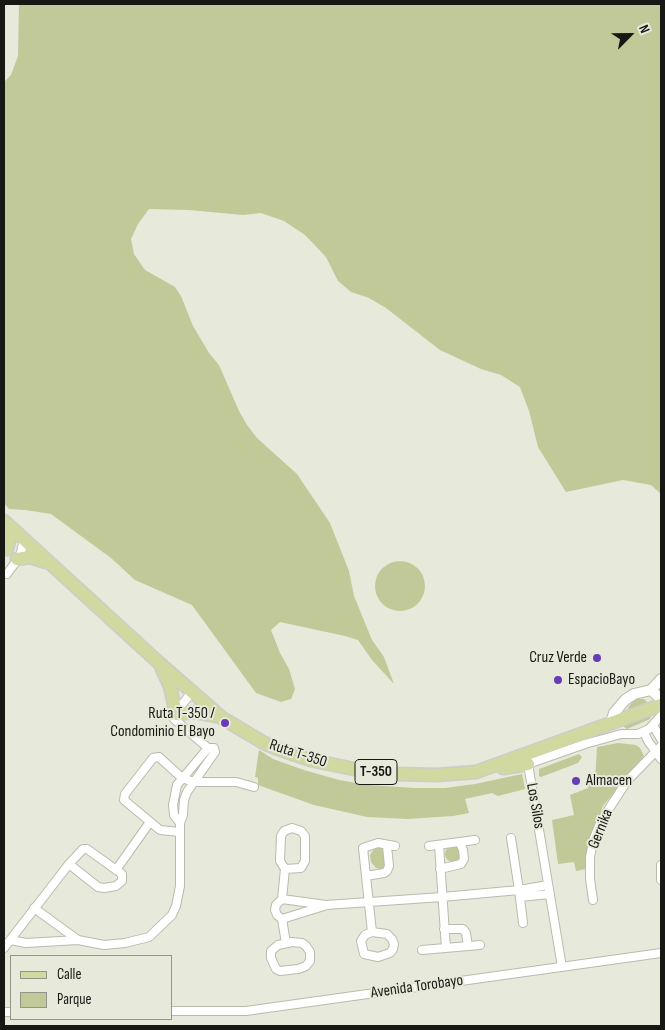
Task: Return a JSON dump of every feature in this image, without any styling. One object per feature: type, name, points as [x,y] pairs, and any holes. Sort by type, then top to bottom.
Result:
[{"type":"main road","name":"Ruta T-350","points":[[4,523],[222,718],[278,750],[310,760],[379,773],[418,775],[476,772],[661,705]]},
{"type":"main road","points":[[4,523],[9,540],[5,551]]},
{"type":"main road","points":[[17,559],[35,558],[50,564]]},
{"type":"main road","points":[[158,662],[170,686],[176,714],[195,712],[222,718]]},
{"type":"main road","points":[[476,772],[528,764]]},
{"type":"street","points":[[5,551],[24,540]]},
{"type":"street","points":[[6,574],[20,556],[24,540]]},
{"type":"street","points":[[621,734],[613,728],[611,722],[614,712],[625,700],[634,694],[651,690],[661,679]]},
{"type":"street","points":[[651,690],[661,699]]},
{"type":"street","points":[[10,940],[26,943],[78,940],[104,945],[139,941],[149,937],[166,922],[176,906],[180,886],[180,823],[187,792],[215,752],[214,748],[208,748],[175,721],[174,716],[192,692]]},
{"type":"street","points":[[661,716],[644,732],[658,749],[661,759]]},
{"type":"street","points":[[653,725],[661,738]]},
{"type":"street","name":"Los Silos","points":[[562,967],[528,764],[585,744],[621,734],[644,732]]},
{"type":"street","points":[[180,823],[174,815],[173,805],[177,785],[208,748]]},
{"type":"street","name":"Gernika","points":[[593,900],[590,863],[597,829],[618,792],[658,749]]},
{"type":"street","points":[[180,832],[160,830],[126,803],[124,799],[125,794],[153,758],[159,757],[182,778],[194,782],[236,782],[254,787]]},
{"type":"street","points":[[116,870],[150,822]]},
{"type":"street","points":[[285,869],[301,868],[306,861],[305,836],[298,829],[289,828],[281,836],[280,861],[285,869],[282,899],[275,908],[278,916],[282,919],[286,944]]},
{"type":"street","name":"Los Silos","points":[[511,838],[523,923]]},
{"type":"street","points":[[429,846],[475,840]]},
{"type":"street","points":[[440,869],[461,864],[464,859],[460,843]]},
{"type":"street","points":[[366,876],[387,871],[391,846],[378,844],[363,848],[366,876],[369,902],[372,932]]},
{"type":"street","points":[[439,845],[446,948]]},
{"type":"street","points":[[4,948],[69,864],[85,848],[122,874],[122,882],[116,886],[98,887],[69,864]]},
{"type":"street","points":[[661,865],[661,880]]},
{"type":"street","points":[[282,899],[326,905],[519,893],[549,889]]},
{"type":"street","points":[[282,919],[326,905]]},
{"type":"street","points":[[34,908],[78,940]]},
{"type":"street","points":[[444,929],[459,927],[463,929],[466,933],[468,946]]},
{"type":"street","points":[[292,942],[302,943],[306,946],[310,952],[310,961],[306,966],[280,971],[276,969],[271,958],[271,951],[278,945],[286,944],[292,942]]},
{"type":"street","points":[[422,950],[480,945]]},
{"type":"street","name":"Avenida Torobayo","points":[[172,1011],[246,1011],[661,953]]},
{"type":"green space","points":[[19,4],[661,4],[661,494],[651,485],[623,480],[566,492],[538,447],[529,411],[520,387],[501,375],[481,369],[440,350],[386,308],[369,298],[351,292],[338,281],[326,257],[305,235],[284,221],[261,213],[243,215],[189,210],[149,209],[138,224],[131,239],[134,254],[145,270],[175,287],[181,296],[193,326],[209,353],[219,365],[247,425],[257,438],[297,474],[330,523],[349,571],[354,596],[372,640],[384,657],[394,684],[372,660],[358,640],[280,622],[271,630],[289,669],[295,689],[291,699],[281,702],[256,693],[192,605],[135,580],[111,558],[51,514],[9,509],[4,503],[4,82],[11,75],[18,56]]},
{"type":"green space","points":[[400,561],[409,563],[420,572],[425,586],[423,595],[414,606],[400,611],[391,609],[380,600],[375,586],[377,577],[386,566]]},
{"type":"green space","points":[[635,699],[644,699],[649,704],[626,714],[629,706]]},
{"type":"green space","points":[[653,712],[650,719],[627,729],[620,724]]},
{"type":"green space","points":[[618,743],[636,745],[644,756],[603,806],[589,841],[586,869],[576,871],[574,862],[558,864],[552,820],[574,815],[570,795],[588,788],[587,784],[595,781],[597,747]]},
{"type":"green space","points":[[259,750],[273,759],[304,770],[339,780],[369,785],[445,788],[522,774],[525,789],[498,796],[492,793],[465,799],[469,813],[453,816],[408,819],[367,817],[314,805],[258,785],[258,778],[255,777]]},
{"type":"green space","points":[[579,754],[582,757],[578,763],[541,777],[539,776],[539,769]]},
{"type":"green space","points":[[450,846],[456,846],[461,851],[459,860],[450,862],[445,857],[445,851]]},
{"type":"green space","points":[[375,848],[381,848],[385,851],[386,866],[381,869],[376,868],[371,862],[370,855]]},
{"type":"place","name":"Cruz Verde","points":[[597,658]]},
{"type":"place","name":"EspacioBayo","points":[[558,680]]},
{"type":"place","name":"Ruta T-350 / Condominio El Bayo","points":[[225,723]]},
{"type":"place","name":"Almacen","points":[[576,781]]}]
